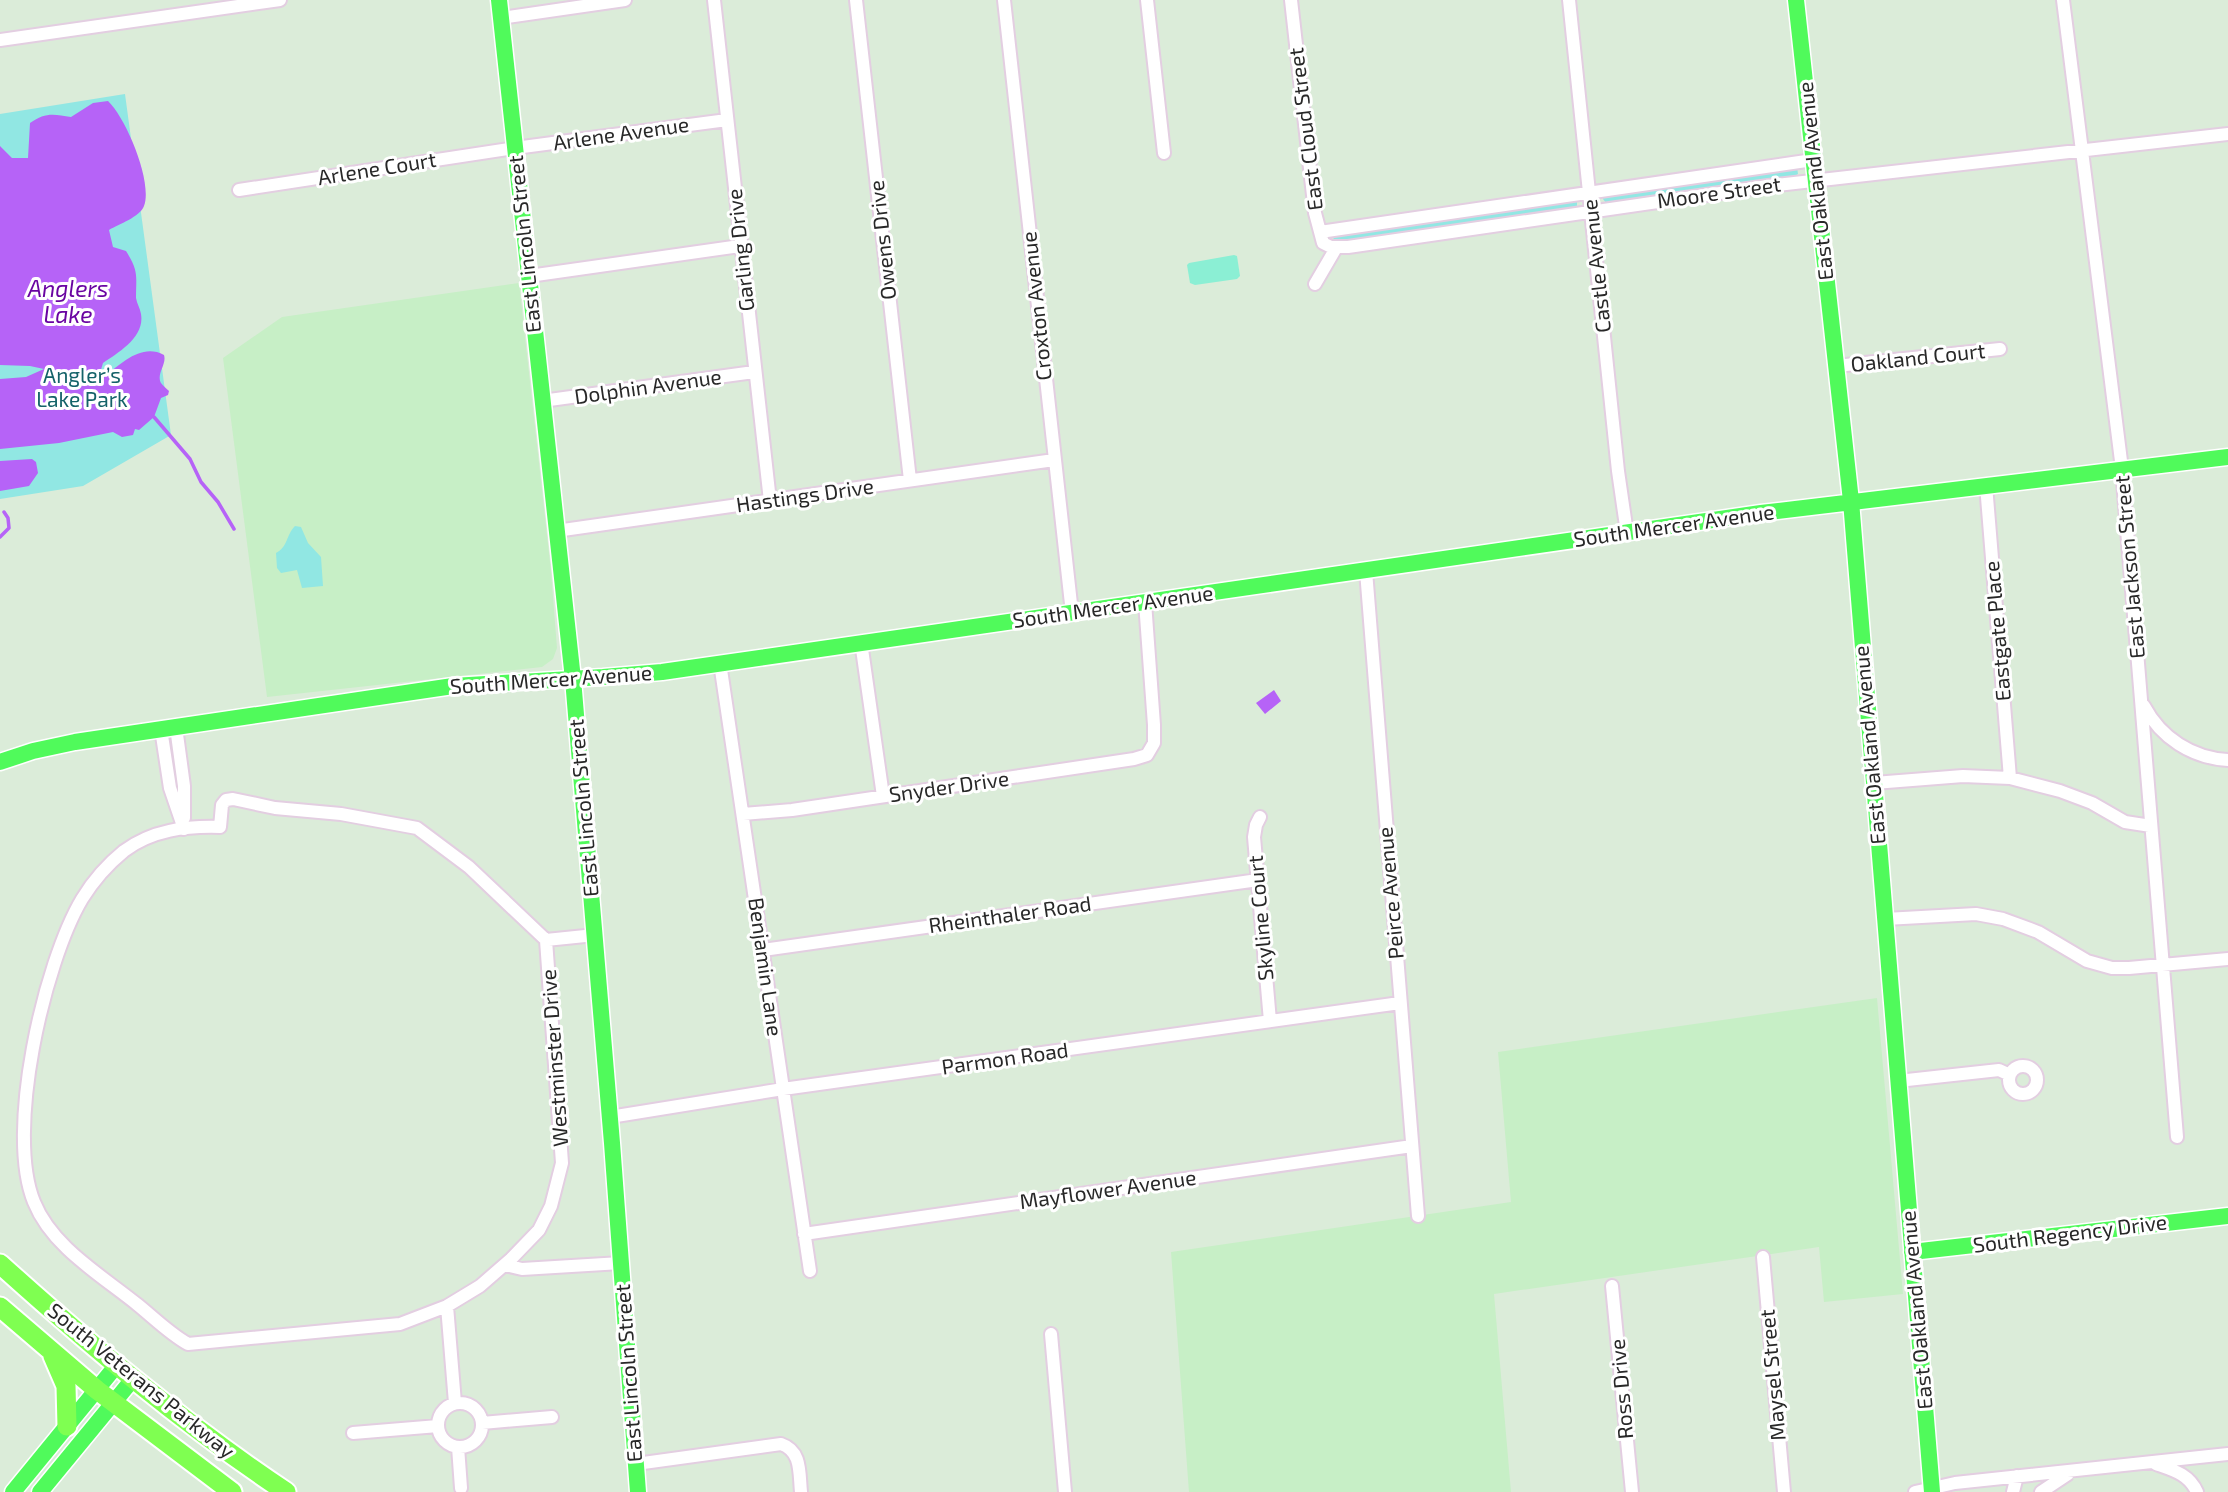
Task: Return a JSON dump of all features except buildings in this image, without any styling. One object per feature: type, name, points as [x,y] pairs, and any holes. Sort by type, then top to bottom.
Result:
[{"type":"highway","name":"South Veterans Parkway","points":[[0,1264],[116,1366],[205,1436],[286,1492]]},
{"type":"highway","name":"South Veterans Parkway","points":[[0,1307],[97,1390],[232,1492]]},
{"type":"highway","points":[[51,1352],[66,1386],[67,1426]]},
{"type":"main road","name":"East Lincoln Street","points":[[499,0],[573,679],[638,1492]]},
{"type":"main road","name":"East Oakland Avenue","points":[[1796,0],[1851,501],[1912,1252],[1935,1491]]},
{"type":"main road","name":"South Mercer Avenue","points":[[0,762],[33,751],[75,742],[453,686],[662,672],[1851,501],[2228,457]]},
{"type":"main road","name":"South Regency Drive","points":[[1912,1252],[2228,1216]]},
{"type":"main road","points":[[13,1492],[116,1366]]},
{"type":"main road","points":[[40,1492],[133,1379]]},
{"type":"street","points":[[0,40],[280,0]]},
{"type":"street","points":[[501,18],[625,0]]},
{"type":"street","name":"Garling Drive","points":[[714,0],[770,501]]},
{"type":"street","name":"Owens Drive","points":[[856,0],[910,480]]},
{"type":"street","name":"Croxton Avenue","points":[[1004,0],[1072,613]]},
{"type":"street","points":[[1147,0],[1164,153]]},
{"type":"street","name":"East Cloud Street","points":[[1291,0],[1315,213],[1323,243],[1336,248]]},
{"type":"street","name":"Castle Avenue","points":[[1569,0],[1618,471],[1627,533]]},
{"type":"street","name":"East Jackson Street","points":[[2063,0],[2122,468],[2177,1137]]},
{"type":"street","name":"Arlene Avenue","points":[[515,148],[727,120]]},
{"type":"street","name":"Moore Street","points":[[1336,248],[1815,180],[2228,134]]},
{"type":"street","name":"Arlene Court","points":[[239,190],[515,148]]},
{"type":"street","name":"Moore Street","points":[[1320,232],[1813,160]]},
{"type":"street","points":[[529,276],[740,246]]},
{"type":"street","points":[[1315,284],[1336,248]]},
{"type":"street","name":"Oakland Court","points":[[1836,366],[2000,349]]},
{"type":"street","name":"Dolphin Avenue","points":[[542,401],[754,372]]},
{"type":"street","name":"Hastings Drive","points":[[556,531],[1054,460]]},
{"type":"street","name":"Eastgate Place","points":[[1986,485],[2010,778]]},
{"type":"street","name":"Peirce Avenue","points":[[1366,571],[1418,1216]]},
{"type":"street","name":"Snyder Drive","points":[[744,814],[792,810],[1134,760],[1147,755],[1152,750],[1154,725],[1145,602]]},
{"type":"street","points":[[861,642],[883,796]]},
{"type":"street","name":"Benjamin Lane","points":[[720,663],[810,1271]]},
{"type":"street","points":[[2142,703],[2159,728],[2174,742],[2203,756],[2228,760]]},
{"type":"street","points":[[169,728],[184,786],[184,829]]},
{"type":"street","points":[[1874,783],[1963,776],[2010,778],[2060,791],[2092,803],[2125,822],[2151,826]]},
{"type":"street","name":"Westminster Drive","points":[[233,799],[275,808],[341,814],[417,828],[469,867],[546,940],[562,1163],[551,1206],[539,1230],[480,1286],[446,1306],[400,1324],[188,1344],[63,1245],[42,1220],[29,1190],[23,1161],[31,1058],[40,1012],[57,957],[81,901],[113,862],[145,838],[163,831],[184,829],[220,827],[222,805],[226,800],[233,799]]},
{"type":"street","name":"Skyline Court","points":[[1260,817],[1254,837],[1270,1021]]},
{"type":"street","name":"Rheinthaler Road","points":[[762,950],[1258,880]]},
{"type":"street","points":[[1885,919],[1976,914],[2026,926],[2087,961],[2104,966],[2129,968],[2228,959]]},
{"type":"street","points":[[546,940],[595,935]]},
{"type":"street","name":"Parmon Road","points":[[610,1117],[783,1089],[1400,1003]]},
{"type":"street","points":[[1898,1081],[1999,1070],[2010,1075]]},
{"type":"street","name":"Mayflower Avenue","points":[[804,1234],[1412,1146]]},
{"type":"street","name":"Maysel Street","points":[[1763,1257],[1784,1492]]},
{"type":"street","points":[[505,1265],[522,1269],[621,1263]]},
{"type":"street","name":"Ross Drive","points":[[1612,1286],[1632,1492]]},
{"type":"street","points":[[446,1306],[455,1403]]},
{"type":"street","points":[[1051,1334],[1065,1492]]},
{"type":"street","points":[[455,1403],[470,1405],[480,1416],[482,1423],[473,1443],[458,1447],[442,1438],[438,1426],[440,1414],[455,1403]]},
{"type":"street","points":[[482,1423],[552,1417]]},
{"type":"street","points":[[353,1433],[438,1426]]},
{"type":"street","points":[[636,1464],[781,1444],[790,1449],[797,1458],[801,1492]]},
{"type":"street","points":[[458,1447],[461,1488]]},
{"type":"street","points":[[1915,1492],[1935,1491],[1955,1483],[2228,1454]]},
{"type":"street","points":[[2152,1463],[2176,1471],[2189,1479],[2197,1492]]},
{"type":"street","points":[[2041,1492],[2072,1472]]},
{"type":"street","points":[[2013,1492],[2017,1476]]},
{"type":"shaded area","points":[[1237,256],[1240,276],[1237,279],[1195,285],[1190,283],[1189,263]]},
{"type":"shaded area","points":[[519,283],[551,571],[557,648],[553,659],[542,667],[267,697],[223,358],[282,317]]},
{"type":"shaded area","points":[[1877,998],[1903,1294],[1824,1302],[1819,1247],[1494,1294],[1511,1492],[1189,1492],[1171,1252],[1511,1202],[1498,1052]]},
{"type":"green space","name":"Anglers Lake","points":[[125,94],[171,435],[83,486],[0,499],[0,114]]},
{"type":"green space","points":[[1797,167],[1798,174],[1795,176],[1606,203],[1603,199],[1603,196]]},
{"type":"green space","points":[[1577,200],[1577,207],[1573,209],[1339,244],[1332,237],[1333,235]]},
{"type":"green space","points":[[295,526],[301,527],[308,543],[321,557],[323,586],[302,588],[297,570],[281,573],[277,568],[276,553],[283,548]]},
{"type":"water","name":"Anglers Lake","points":[[108,101],[130,135],[145,182],[146,195],[144,206],[138,214],[109,230],[113,247],[126,251],[135,269],[136,298],[141,322],[135,337],[103,363],[100,373],[105,376],[125,360],[140,353],[156,352],[164,355],[160,380],[169,391],[168,395],[161,398],[154,417],[139,430],[135,429],[133,435],[122,437],[113,432],[59,443],[0,449],[0,379],[26,377],[44,369],[0,365],[0,146],[12,158],[28,158],[30,123],[50,115],[71,117],[93,103]]},
{"type":"water","points":[[32,459],[36,462],[38,473],[29,486],[0,491],[0,461]]},
{"type":"water","points":[[1274,690],[1281,701],[1265,714],[1256,703]]},
{"type":"waterway","points":[[154,417],[190,459],[201,482],[218,502],[234,529]]},
{"type":"waterway","points":[[0,537],[9,528],[4,512]]},
{"type":"park label","name":"Angler’s Lake Park","points":[[82,388]]}]
